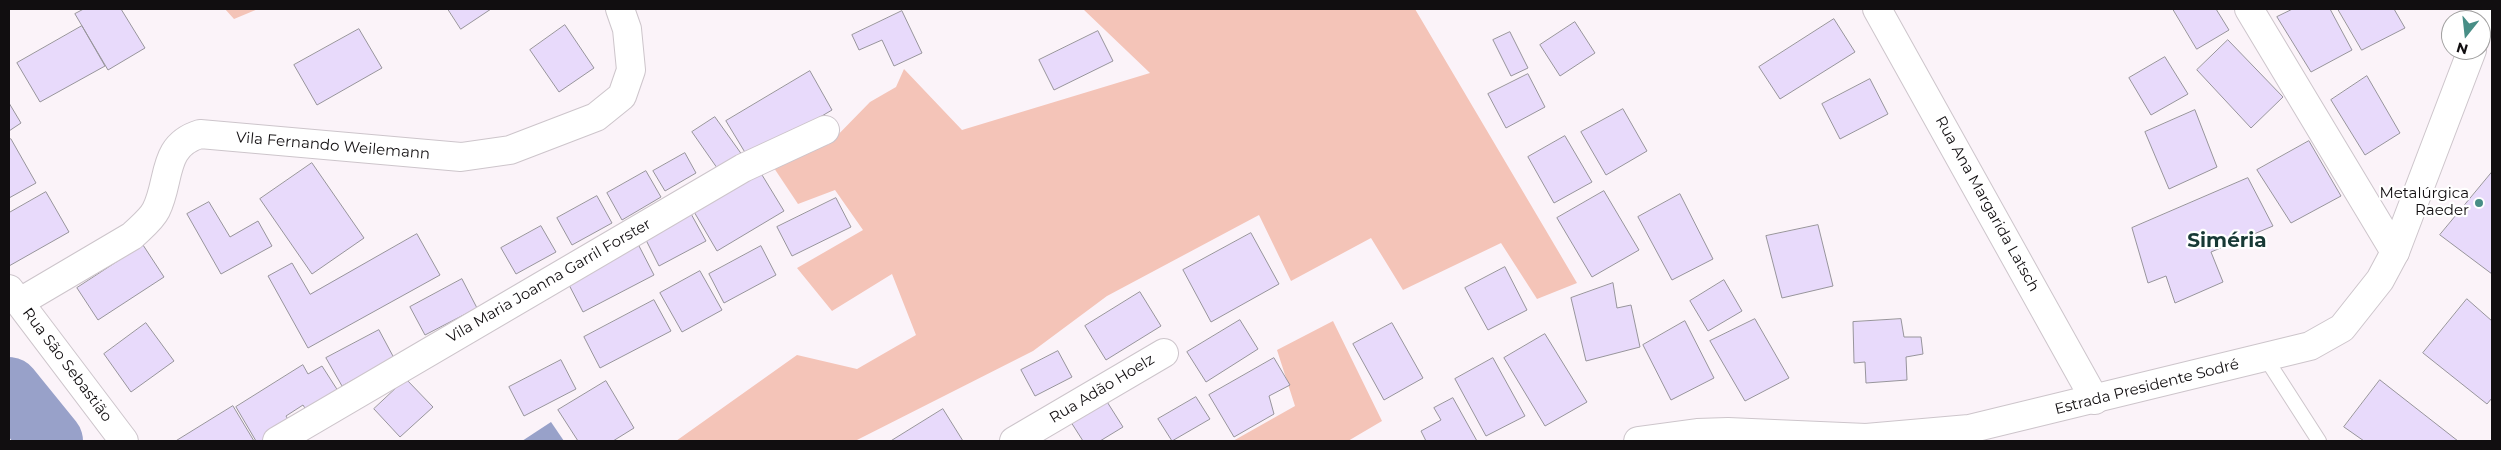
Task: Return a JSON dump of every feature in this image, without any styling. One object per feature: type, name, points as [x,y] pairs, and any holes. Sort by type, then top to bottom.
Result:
[{"type":"street","name":"Vila Fernando Weilemann","points":[[14,295],[132,236],[156,211],[174,150],[186,138],[200,134],[461,157],[510,150],[596,116],[622,96],[631,70],[626,29],[620,9]]},
{"type":"street","name":"Rua Ana Margarida Latsch","points":[[1877,9],[2095,400]]},
{"type":"street","points":[[2249,9],[2395,252]]},
{"type":"street","name":"Estrada Presidente Sodré","points":[[1638,441],[1728,432],[1834,439],[1969,429],[2095,400],[2310,346],[2342,328],[2380,280],[2395,252],[2468,60]]},
{"type":"street","name":"Vila Maria Joanna Garril Forster","points":[[277,441],[743,168],[825,130]]},
{"type":"street","name":"Rua São Sebastião","points":[[14,295],[124,441]]},
{"type":"street","name":"Rua Adão Hoelz","points":[[1014,441],[1164,353]]},
{"type":"lane","points":[[2265,357],[2319,441]]},
{"type":"shaded area","points":[[225,9],[258,9],[234,19]]},
{"type":"shaded area","points":[[1083,9],[1415,9],[1577,283],[1537,299],[1501,243],[1403,290],[1371,238],[1291,281],[1259,215],[1107,296],[1033,351],[855,441],[676,441],[797,355],[857,369],[916,335],[892,274],[832,311],[797,268],[863,230],[835,190],[798,204],[768,159],[803,138],[828,145],[870,102],[896,87],[904,69],[962,130],[1150,73]]},
{"type":"shaded area","points":[[1333,321],[1382,421],[1348,441],[1233,441],[1295,406],[1277,350]]},
{"type":"water","points":[[551,422],[564,441],[522,441]]},
{"type":"building","points":[[84,9],[121,9],[145,48],[108,70],[75,14]]},
{"type":"building","points":[[448,9],[491,9],[461,29]]},
{"type":"building","points":[[2173,9],[2216,9],[2229,30],[2197,49]]},
{"type":"building","points":[[2293,9],[2330,9],[2352,50],[2311,72],[2277,17]]},
{"type":"building","points":[[2338,9],[2394,9],[2405,28],[2362,50]]},
{"type":"building","points":[[902,11],[922,53],[894,66],[882,40],[859,50],[852,35]]},
{"type":"building","points":[[1834,19],[1855,52],[1780,99],[1759,67]]},
{"type":"building","points":[[1575,22],[1595,53],[1560,76],[1540,45]]},
{"type":"building","points":[[565,25],[594,68],[559,92],[530,50]]},
{"type":"building","points":[[82,26],[105,66],[40,102],[17,63]]},
{"type":"building","points":[[359,29],[382,68],[317,105],[294,65]]},
{"type":"building","points":[[1098,31],[1113,61],[1054,90],[1039,60]]},
{"type":"building","points":[[1510,32],[1528,68],[1511,76],[1493,40]]},
{"type":"building","points":[[2228,40],[2283,97],[2251,128],[2197,70]]},
{"type":"building","points":[[2165,57],[2188,94],[2151,115],[2129,78]]},
{"type":"building","points":[[810,71],[832,110],[749,159],[726,121]]},
{"type":"building","points":[[1528,74],[1545,107],[1506,128],[1488,94]]},
{"type":"building","points":[[2367,76],[2400,133],[2365,155],[2331,100]]},
{"type":"building","points":[[1870,79],[1888,114],[1840,139],[1822,104]]},
{"type":"building","points":[[9,103],[21,123],[9,131]]},
{"type":"building","points":[[1623,109],[1647,151],[1606,175],[1581,132]]},
{"type":"building","points":[[2195,110],[2217,167],[2169,189],[2145,132]]},
{"type":"building","points":[[715,117],[745,159],[722,175],[692,132]]},
{"type":"building","points":[[1565,136],[1592,182],[1554,203],[1528,157]]},
{"type":"building","points":[[11,139],[36,183],[9,198],[9,140]]},
{"type":"building","points":[[2309,141],[2341,196],[2291,223],[2257,170]]},
{"type":"building","points":[[685,153],[696,173],[665,191],[653,171]]},
{"type":"building","points":[[312,163],[364,238],[312,274],[260,199]]},
{"type":"building","points":[[759,170],[784,211],[717,251],[693,210]]},
{"type":"building","points":[[646,171],[661,197],[622,220],[607,193]]},
{"type":"building","name":"Metalúrgica Raeder","points":[[2492,172],[2492,274],[2440,235]]},
{"type":"building","points":[[2248,178],[2273,226],[2211,252],[2223,282],[2175,303],[2166,276],[2148,283],[2132,228]]},
{"type":"building","points":[[1604,191],[1639,250],[1592,277],[1557,218]]},
{"type":"building","points":[[46,192],[69,232],[9,266],[9,213]]},
{"type":"building","points":[[1680,194],[1713,259],[1672,280],[1638,217]]},
{"type":"building","points":[[597,196],[612,223],[572,245],[557,218]]},
{"type":"building","points":[[836,198],[851,227],[792,256],[777,227]]},
{"type":"building","points":[[209,202],[230,237],[258,221],[272,246],[221,274],[187,214]]},
{"type":"building","points":[[690,212],[706,241],[659,266],[644,236]]},
{"type":"building","points":[[1818,225],[1833,286],[1782,298],[1766,236]]},
{"type":"building","points":[[541,226],[556,252],[516,274],[501,248]]},
{"type":"building","points":[[1251,233],[1279,284],[1211,322],[1183,270]]},
{"type":"building","points":[[417,234],[440,275],[308,348],[268,276],[292,263],[310,294]]},
{"type":"building","points":[[638,244],[654,275],[583,312],[567,281]]},
{"type":"building","points":[[143,245],[164,277],[98,320],[77,288]]},
{"type":"building","points":[[761,246],[776,275],[724,303],[709,274]]},
{"type":"building","points":[[1505,267],[1527,310],[1488,330],[1465,288]]},
{"type":"building","points":[[700,271],[722,310],[682,332],[660,293]]},
{"type":"building","points":[[462,279],[477,308],[425,335],[410,307]]},
{"type":"building","points":[[1724,280],[1742,311],[1708,331],[1690,301]]},
{"type":"building","points":[[1613,283],[1617,308],[1631,305],[1640,347],[1586,361],[1571,298]]},
{"type":"building","points":[[1140,292],[1161,326],[1106,360],[1085,326]]},
{"type":"building","points":[[2467,299],[2492,321],[2492,398],[2487,404],[2423,353]]},
{"type":"building","points":[[654,300],[671,331],[600,368],[584,337]]},
{"type":"building","points":[[1755,319],[1789,378],[1745,401],[1710,341]]},
{"type":"building","points":[[1901,319],[1904,337],[1921,337],[1923,354],[1906,357],[1907,380],[1866,383],[1865,362],[1854,363],[1853,322]]},
{"type":"building","points":[[1240,320],[1258,349],[1206,382],[1187,352]]},
{"type":"building","points":[[1685,321],[1714,378],[1671,400],[1643,345]]},
{"type":"building","points":[[146,323],[174,361],[131,392],[104,354]]},
{"type":"building","points":[[1392,323],[1423,378],[1384,400],[1353,344]]},
{"type":"building","points":[[379,330],[394,358],[342,386],[326,358]]},
{"type":"building","points":[[1545,334],[1587,402],[1545,426],[1504,358]]},
{"type":"building","points":[[1058,351],[1072,377],[1035,396],[1021,370]]},
{"type":"building","points":[[1274,358],[1290,385],[1269,396],[1274,414],[1234,437],[1209,395]]},
{"type":"building","points":[[1493,358],[1525,416],[1486,436],[1455,379]]},
{"type":"building","points":[[561,360],[576,389],[524,416],[509,387]]},
{"type":"building","points":[[303,365],[308,374],[322,366],[340,394],[308,413],[303,405],[286,416],[290,423],[262,441],[256,441],[236,407]]},
{"type":"building","points":[[406,379],[433,407],[400,437],[374,409]]},
{"type":"building","points":[[2380,380],[2458,441],[2364,441],[2344,427]]},
{"type":"building","points":[[606,381],[634,428],[613,441],[578,441],[558,410]]},
{"type":"building","points":[[1104,397],[1123,427],[1100,441],[1083,441],[1069,419]]},
{"type":"building","points":[[1196,397],[1210,419],[1172,441],[1158,419]]},
{"type":"building","points":[[1453,398],[1477,441],[1426,441],[1421,431],[1441,420],[1434,408]]},
{"type":"building","points":[[233,406],[254,441],[176,441]]},
{"type":"building","points":[[943,409],[963,441],[891,441]]},
{"type":"waterway","points":[[9,388],[52,441]]},
{"type":"place","name":"Metalúrgica Raeder","points":[[2479,203]]},
{"type":"district","name":"Siméria","points":[[2227,241]]}]
